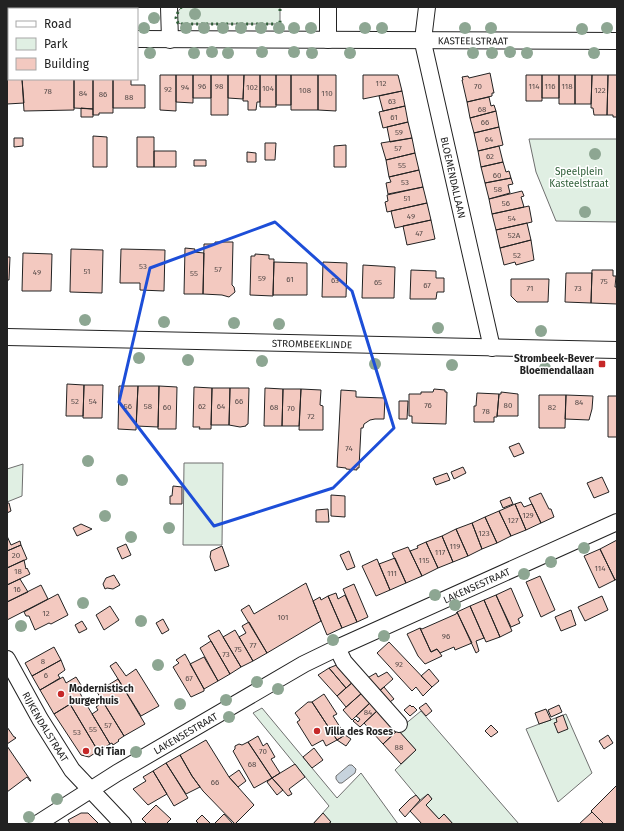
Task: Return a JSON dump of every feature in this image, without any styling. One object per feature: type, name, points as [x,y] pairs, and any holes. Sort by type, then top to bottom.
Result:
[{"type":"street","points":[[169,7],[170,40]]},
{"type":"street","points":[[328,7],[328,40]]},
{"type":"street","name":"BLOEMENDALLAAN","points":[[427,7],[423,40],[492,348]]},
{"type":"street","name":"KASTEELSTRAAT","points":[[138,39],[617,41]]},
{"type":"street","name":"STROMBEEKLINDE","points":[[7,337],[617,350]]},
{"type":"street","name":"LAKENSESTRAAT","points":[[37,824],[123,770],[304,664],[617,522]]},
{"type":"street","points":[[337,648],[344,662],[399,724]]},
{"type":"street","name":"RIJKENDALSTRAAT","points":[[7,659],[44,726],[72,770],[123,824]]},
{"type":"highlighted area","points":[[275,222],[352,291],[394,428],[333,488],[214,526],[119,402],[150,268]]},
{"type":"green space","points":[[182,7],[280,7],[280,24],[181,24],[177,21],[177,16]]},
{"type":"green space","name":"Speelplein Kasteelstraat","points":[[529,139],[617,139],[617,222],[556,221],[536,172]]},
{"type":"green space","points":[[184,463],[223,463],[222,545],[183,545]]},
{"type":"green space","points":[[23,464],[22,496],[7,502],[7,469]]},
{"type":"green space","points":[[262,708],[337,798],[361,773],[398,824],[313,824],[329,806],[253,713]]},
{"type":"green space","points":[[421,711],[519,824],[453,824],[444,814],[439,819],[426,805],[432,799],[428,794],[420,800],[395,770],[416,750],[398,730]]},
{"type":"green space","points":[[566,714],[592,773],[558,802],[526,729]]},
{"type":"shaded area","points":[[349,765],[352,765],[356,769],[355,773],[342,783],[339,783],[336,776]]},
{"type":"building","points":[[490,73],[494,93],[492,93],[492,96],[467,102],[462,77],[468,76],[469,78]]},
{"type":"building","points":[[160,75],[176,75],[176,111],[160,110]]},
{"type":"building","points":[[176,75],[193,75],[193,103],[176,102]]},
{"type":"building","points":[[193,75],[211,75],[211,98],[193,98]]},
{"type":"building","points":[[211,75],[228,75],[228,115],[211,115]]},
{"type":"building","points":[[228,75],[244,75],[243,99],[228,98]]},
{"type":"building","points":[[244,75],[260,75],[260,102],[257,102],[256,110],[248,110],[248,101],[243,101]]},
{"type":"building","points":[[260,75],[276,75],[276,107],[260,107]]},
{"type":"building","points":[[276,75],[291,75],[291,105],[276,105]]},
{"type":"building","points":[[291,75],[318,75],[318,110],[291,110]]},
{"type":"building","points":[[318,75],[336,75],[336,111],[318,110]]},
{"type":"building","points":[[363,75],[398,75],[402,91],[363,99]]},
{"type":"building","points":[[526,75],[542,75],[542,101],[526,101]]},
{"type":"building","points":[[542,75],[559,75],[559,98],[542,98]]},
{"type":"building","points":[[559,75],[575,75],[575,104],[559,104]]},
{"type":"building","points":[[575,75],[592,75],[591,104],[575,104]]},
{"type":"building","points":[[592,75],[608,75],[607,115],[594,115],[593,108],[591,108]]},
{"type":"building","points":[[608,75],[617,75],[617,117],[607,115]]},
{"type":"building","points":[[7,76],[8,80],[22,80],[24,103],[7,104]]},
{"type":"building","points":[[22,80],[74,80],[74,110],[24,111]]},
{"type":"building","points":[[74,80],[93,80],[93,109],[74,108]]},
{"type":"building","points":[[93,80],[113,80],[113,113],[99,113],[99,115],[93,115]]},
{"type":"building","points":[[113,80],[131,80],[131,85],[145,85],[145,108],[113,108]]},
{"type":"building","points":[[402,91],[405,106],[383,111],[379,96]]},
{"type":"building","points":[[489,97],[491,106],[494,105],[496,111],[470,118],[467,102]]},
{"type":"building","points":[[405,106],[408,122],[383,128],[379,112]]},
{"type":"building","points":[[81,108],[93,109],[93,117],[81,117]]},
{"type":"building","points":[[496,111],[499,127],[474,133],[470,118]]},
{"type":"building","points":[[408,122],[412,138],[390,142],[387,127]]},
{"type":"building","points":[[499,127],[503,145],[478,151],[474,133]]},
{"type":"building","points":[[93,136],[107,137],[107,167],[93,167]]},
{"type":"building","points":[[137,137],[154,137],[154,167],[137,167]]},
{"type":"building","points":[[14,138],[23,138],[23,146],[14,147]]},
{"type":"building","points":[[412,138],[415,153],[386,160],[381,143]]},
{"type":"building","points":[[265,143],[276,143],[275,160],[265,160]]},
{"type":"building","points":[[346,145],[346,167],[334,167],[334,146]]},
{"type":"building","points":[[499,146],[503,162],[481,167],[478,151]]},
{"type":"building","points":[[154,151],[176,151],[176,167],[154,167]]},
{"type":"building","points":[[247,152],[256,153],[256,162],[247,162]]},
{"type":"building","points":[[415,153],[419,170],[389,177],[386,160]]},
{"type":"building","points":[[194,160],[206,160],[206,166],[194,166]]},
{"type":"building","points":[[503,162],[506,172],[509,171],[511,178],[485,183],[481,167]]},
{"type":"building","points":[[419,170],[423,187],[388,194],[386,183],[391,182],[389,177]]},
{"type":"building","points":[[511,178],[513,184],[508,185],[510,193],[489,199],[485,183]]},
{"type":"building","points":[[423,187],[427,203],[387,212],[385,202],[388,201],[387,195]]},
{"type":"building","points":[[522,191],[524,196],[521,197],[524,207],[492,214],[489,199]]},
{"type":"building","points":[[427,203],[431,220],[395,228],[391,211]]},
{"type":"building","points":[[529,206],[532,222],[496,230],[492,214]]},
{"type":"building","points":[[431,220],[435,239],[407,245],[403,226]]},
{"type":"building","points":[[527,223],[531,240],[500,248],[496,230]]},
{"type":"building","points":[[531,240],[534,260],[516,265],[515,262],[504,265],[500,248]]},
{"type":"building","points":[[215,242],[233,242],[232,285],[235,292],[229,297],[203,294],[204,244],[215,244]]},
{"type":"building","points":[[185,248],[195,249],[194,252],[204,253],[203,294],[184,294]]},
{"type":"building","points":[[71,249],[103,250],[102,293],[70,292]]},
{"type":"building","points":[[121,249],[165,250],[164,291],[140,290],[140,283],[120,283]]},
{"type":"building","points":[[23,253],[52,254],[51,291],[22,291]]},
{"type":"building","points":[[255,254],[269,255],[269,259],[274,259],[273,296],[250,295],[251,256],[255,256]]},
{"type":"building","points":[[7,257],[10,257],[9,280],[7,280]]},
{"type":"building","points":[[274,262],[307,263],[307,295],[273,295]]},
{"type":"building","points":[[323,262],[347,263],[346,297],[322,297]]},
{"type":"building","points":[[363,265],[395,267],[394,298],[362,298]]},
{"type":"building","points":[[411,270],[436,271],[436,278],[444,278],[444,292],[437,292],[436,299],[410,299]]},
{"type":"building","points":[[592,270],[613,270],[613,276],[616,276],[615,287],[617,287],[617,304],[591,303]]},
{"type":"building","points":[[566,273],[592,273],[591,303],[565,302]]},
{"type":"building","points":[[511,279],[549,279],[548,302],[517,302],[511,296]]},
{"type":"building","points":[[67,384],[84,385],[83,416],[66,416]]},
{"type":"building","points":[[84,385],[103,385],[102,418],[83,418]]},
{"type":"building","points":[[119,386],[138,386],[136,430],[118,429]]},
{"type":"building","points":[[138,386],[159,386],[158,427],[136,426]]},
{"type":"building","points":[[159,386],[177,387],[176,429],[158,429]]},
{"type":"building","points":[[194,387],[212,388],[211,429],[199,429],[200,427],[193,427]]},
{"type":"building","points":[[212,388],[230,388],[229,425],[211,425]]},
{"type":"building","points":[[230,388],[249,388],[248,424],[246,426],[240,427],[229,425]]},
{"type":"building","points":[[265,388],[283,389],[282,426],[264,426]]},
{"type":"building","points":[[283,389],[301,389],[299,426],[282,426]]},
{"type":"building","points":[[301,389],[321,390],[320,405],[323,406],[323,430],[299,430]]},
{"type":"building","points":[[434,389],[445,390],[445,392],[447,392],[446,424],[412,423],[412,416],[409,416],[409,394],[433,392]]},
{"type":"building","points":[[341,390],[356,391],[356,397],[385,398],[384,419],[370,420],[364,424],[363,428],[361,428],[359,468],[357,468],[357,470],[337,467]]},
{"type":"building","points":[[501,392],[518,394],[518,416],[497,416],[499,394],[501,394]]},
{"type":"building","points":[[477,393],[499,394],[497,417],[494,417],[494,422],[474,422],[474,406],[476,406]]},
{"type":"building","points":[[539,395],[566,395],[565,428],[539,428]]},
{"type":"building","points":[[566,395],[593,396],[589,420],[565,419]]},
{"type":"building","points":[[608,396],[617,396],[617,437],[608,437]]},
{"type":"building","points":[[399,401],[408,401],[407,419],[399,419]]},
{"type":"building","points":[[519,443],[524,453],[514,457],[509,447]]},
{"type":"building","points":[[463,467],[466,473],[454,479],[451,472]]},
{"type":"building","points":[[447,473],[450,480],[436,485],[433,478]]},
{"type":"building","points":[[602,477],[609,492],[594,498],[587,483]]},
{"type":"building","points":[[173,486],[182,487],[182,504],[170,504],[170,496],[172,496]]},
{"type":"building","points":[[541,493],[554,517],[541,523],[529,498]]},
{"type":"building","points":[[331,495],[345,496],[345,517],[331,516]]},
{"type":"building","points":[[510,497],[513,504],[503,508],[500,501]]},
{"type":"building","points":[[521,502],[524,507],[532,504],[541,523],[526,530],[515,504]]},
{"type":"building","points":[[7,503],[9,503],[11,511],[7,513]]},
{"type":"building","points":[[515,504],[526,530],[511,536],[499,511]]},
{"type":"building","points":[[328,509],[329,522],[316,522],[316,510]]},
{"type":"building","points":[[499,511],[511,536],[497,543],[485,517]]},
{"type":"building","points":[[485,517],[497,543],[482,549],[472,523]]},
{"type":"building","points":[[472,523],[482,549],[468,556],[456,529]]},
{"type":"building","points":[[81,524],[92,529],[77,536],[73,528]]},
{"type":"building","points":[[456,529],[468,556],[453,562],[442,536]]},
{"type":"building","points":[[7,536],[11,545],[20,541],[21,545],[7,551]]},
{"type":"building","points":[[442,536],[453,562],[438,568],[426,542]]},
{"type":"building","points":[[617,540],[617,579],[615,580],[600,549]]},
{"type":"building","points":[[426,542],[438,568],[422,576],[410,551],[418,548],[417,546]]},
{"type":"building","points":[[126,544],[131,555],[122,559],[117,548]]},
{"type":"building","points":[[21,545],[27,559],[7,568],[7,551]]},
{"type":"building","points":[[222,546],[229,566],[215,571],[210,557],[211,551]]},
{"type":"building","points":[[408,547],[422,576],[406,583],[392,553]]},
{"type":"building","points":[[600,549],[615,580],[599,588],[584,556]]},
{"type":"building","points":[[349,551],[355,567],[347,570],[340,555]]},
{"type":"building","points":[[395,558],[406,583],[390,590],[379,564]]},
{"type":"building","points":[[377,559],[390,590],[376,596],[362,566]]},
{"type":"building","points":[[24,560],[26,569],[27,568],[30,574],[7,585],[7,568]]},
{"type":"building","points":[[114,575],[120,585],[113,589],[105,589],[103,584],[106,578]]},
{"type":"building","points":[[540,576],[555,610],[541,617],[526,582]]},
{"type":"building","points":[[20,579],[28,592],[7,602],[7,585]]},
{"type":"building","points":[[306,583],[321,621],[267,653],[241,610],[249,605],[254,614]]},
{"type":"building","points":[[354,584],[368,617],[357,622],[343,589]]},
{"type":"building","points":[[41,585],[48,599],[7,620],[7,602]]},
{"type":"building","points":[[511,588],[523,616],[518,619],[520,623],[511,627],[496,595]]},
{"type":"building","points":[[336,593],[338,599],[345,595],[357,622],[342,628],[328,596]]},
{"type":"building","points":[[58,594],[68,615],[35,630],[29,616],[26,616],[24,612]]},
{"type":"building","points":[[496,595],[512,631],[500,637],[484,600]]},
{"type":"building","points":[[328,596],[342,628],[327,635],[313,601],[320,597],[321,600]]},
{"type":"building","points":[[602,596],[608,610],[585,621],[578,607]]},
{"type":"building","points":[[484,600],[500,637],[486,642],[470,606]]},
{"type":"building","points":[[110,606],[119,620],[104,630],[96,615]]},
{"type":"building","points":[[470,606],[484,638],[476,641],[479,651],[476,653],[457,612]]},
{"type":"building","points":[[571,610],[576,625],[561,631],[555,617]]},
{"type":"building","points":[[457,612],[472,643],[455,650],[454,647],[440,653],[437,649],[431,652],[420,628],[422,629],[456,614]]},
{"type":"building","points":[[163,619],[169,630],[162,634],[156,623]]},
{"type":"building","points":[[82,621],[87,629],[79,633],[75,625]]},
{"type":"building","points":[[249,622],[267,653],[253,661],[239,637],[246,633],[242,626]]},
{"type":"building","points":[[420,628],[431,652],[437,649],[442,656],[425,664],[418,656],[407,634]]},
{"type":"building","points":[[219,630],[241,667],[230,674],[208,636]]},
{"type":"building","points":[[235,630],[253,661],[241,667],[223,637]]},
{"type":"building","points":[[211,641],[230,674],[218,681],[200,648]]},
{"type":"building","points":[[389,642],[432,687],[423,696],[416,687],[412,691],[377,653]]},
{"type":"building","points":[[54,647],[61,660],[32,676],[25,663]]},
{"type":"building","points":[[185,654],[204,689],[204,691],[191,697],[173,667],[179,663],[176,660]]},
{"type":"building","points":[[204,657],[218,681],[204,689],[190,664]]},
{"type":"building","points":[[61,660],[65,670],[58,675],[60,678],[40,690],[32,676]]},
{"type":"building","points":[[116,662],[126,676],[136,669],[159,706],[141,716],[110,666]]},
{"type":"building","points":[[339,664],[354,681],[346,688],[329,668]]},
{"type":"building","points":[[329,668],[346,688],[337,696],[318,675]]},
{"type":"building","points":[[429,669],[439,681],[432,687],[421,676]]},
{"type":"building","points":[[387,672],[393,679],[376,694],[364,680],[376,673],[378,677]]},
{"type":"building","name":"Modernistisch burgerhuis","points":[[63,677],[66,683],[76,677],[81,685],[77,687],[82,697],[54,714],[40,690]]},
{"type":"building","points":[[118,679],[145,724],[124,736],[97,692]]},
{"type":"building","points":[[354,681],[363,692],[346,707],[337,696]]},
{"type":"building","points":[[384,687],[394,699],[387,704],[377,693]]},
{"type":"building","points":[[363,692],[372,701],[352,720],[343,710]]},
{"type":"building","points":[[324,694],[337,714],[333,716],[345,735],[337,740],[312,702]]},
{"type":"building","points":[[82,697],[110,744],[98,751],[70,704]]},
{"type":"building","points":[[372,701],[379,709],[360,727],[353,721],[355,719],[358,722],[360,719],[356,716]]},
{"type":"building","points":[[103,702],[124,736],[113,745],[112,743],[110,744],[92,714],[98,710],[96,707]]},
{"type":"building","name":"Villa des Roses","points":[[308,702],[312,702],[337,740],[326,746],[323,740],[312,746],[297,722],[300,720],[295,713]]},
{"type":"building","points":[[426,703],[432,711],[426,716],[419,708]]},
{"type":"building","points":[[70,704],[98,751],[89,757],[81,755],[54,714]]},
{"type":"building","points":[[410,705],[417,710],[410,716],[404,710]]},
{"type":"building","points":[[559,705],[562,712],[551,717],[548,710]]},
{"type":"building","points":[[379,709],[398,730],[383,744],[364,723]]},
{"type":"building","points":[[546,709],[551,720],[539,724],[535,713]]},
{"type":"building","points":[[563,715],[568,729],[558,733],[554,723],[557,722],[556,718]]},
{"type":"building","points":[[491,725],[498,732],[491,737],[485,731]]},
{"type":"building","points":[[7,727],[16,738],[7,744]]},
{"type":"building","points":[[398,730],[416,750],[401,764],[383,744]]},
{"type":"building","points":[[345,735],[351,739],[346,746],[337,740]]},
{"type":"building","points":[[608,735],[613,743],[604,749],[599,741]]},
{"type":"building","points":[[258,736],[263,746],[267,743],[275,757],[271,759],[280,773],[272,778],[248,742]]},
{"type":"building","points":[[206,740],[229,777],[254,805],[235,824],[203,791],[180,755]]},
{"type":"building","points":[[248,742],[272,778],[254,788],[233,751],[235,746]]},
{"type":"building","points":[[7,746],[31,781],[27,777],[7,792]]},
{"type":"building","points":[[314,748],[323,760],[312,768],[303,757]]},
{"type":"building","points":[[180,755],[200,787],[186,794],[166,763]]},
{"type":"building","points":[[166,763],[188,798],[174,806],[153,771]]},
{"type":"building","points":[[295,764],[305,777],[289,789],[292,794],[288,796],[272,778]]},
{"type":"building","points":[[239,770],[246,781],[238,787],[229,777]]},
{"type":"building","points":[[153,771],[167,794],[148,805],[133,789],[146,781],[143,777]]},
{"type":"building","points":[[272,778],[283,790],[277,795],[267,782]]},
{"type":"building","points":[[617,785],[617,824],[604,824],[591,811]]},
{"type":"building","points":[[428,794],[432,799],[426,805],[439,819],[444,814],[453,824],[422,824],[410,811]]},
{"type":"building","points":[[416,795],[420,800],[405,817],[399,810]]},
{"type":"building","points":[[156,805],[171,819],[166,824],[147,824],[142,819]]},
{"type":"building","points":[[592,812],[604,824],[579,824]]},
{"type":"building","points":[[81,813],[88,813],[99,824],[70,824],[68,820]]},
{"type":"building","points":[[323,813],[331,822],[328,824],[313,824]]},
{"type":"building","points":[[224,814],[233,824],[214,824]]},
{"type":"building","points":[[202,815],[211,824],[199,824],[196,821]]},
{"type":"hedge","points":[[178,12],[176,18],[178,23],[181,24],[280,24],[280,19]]},
{"type":"place","name":"Strombeek-Bever Bloemendallaan","points":[[602,364]]},
{"type":"place","name":"Modernistisch burgerhuis","points":[[61,694]]},
{"type":"place","name":"Villa des Roses","points":[[317,731]]},
{"type":"place","name":"Qi Tian","points":[[86,751]]}]
